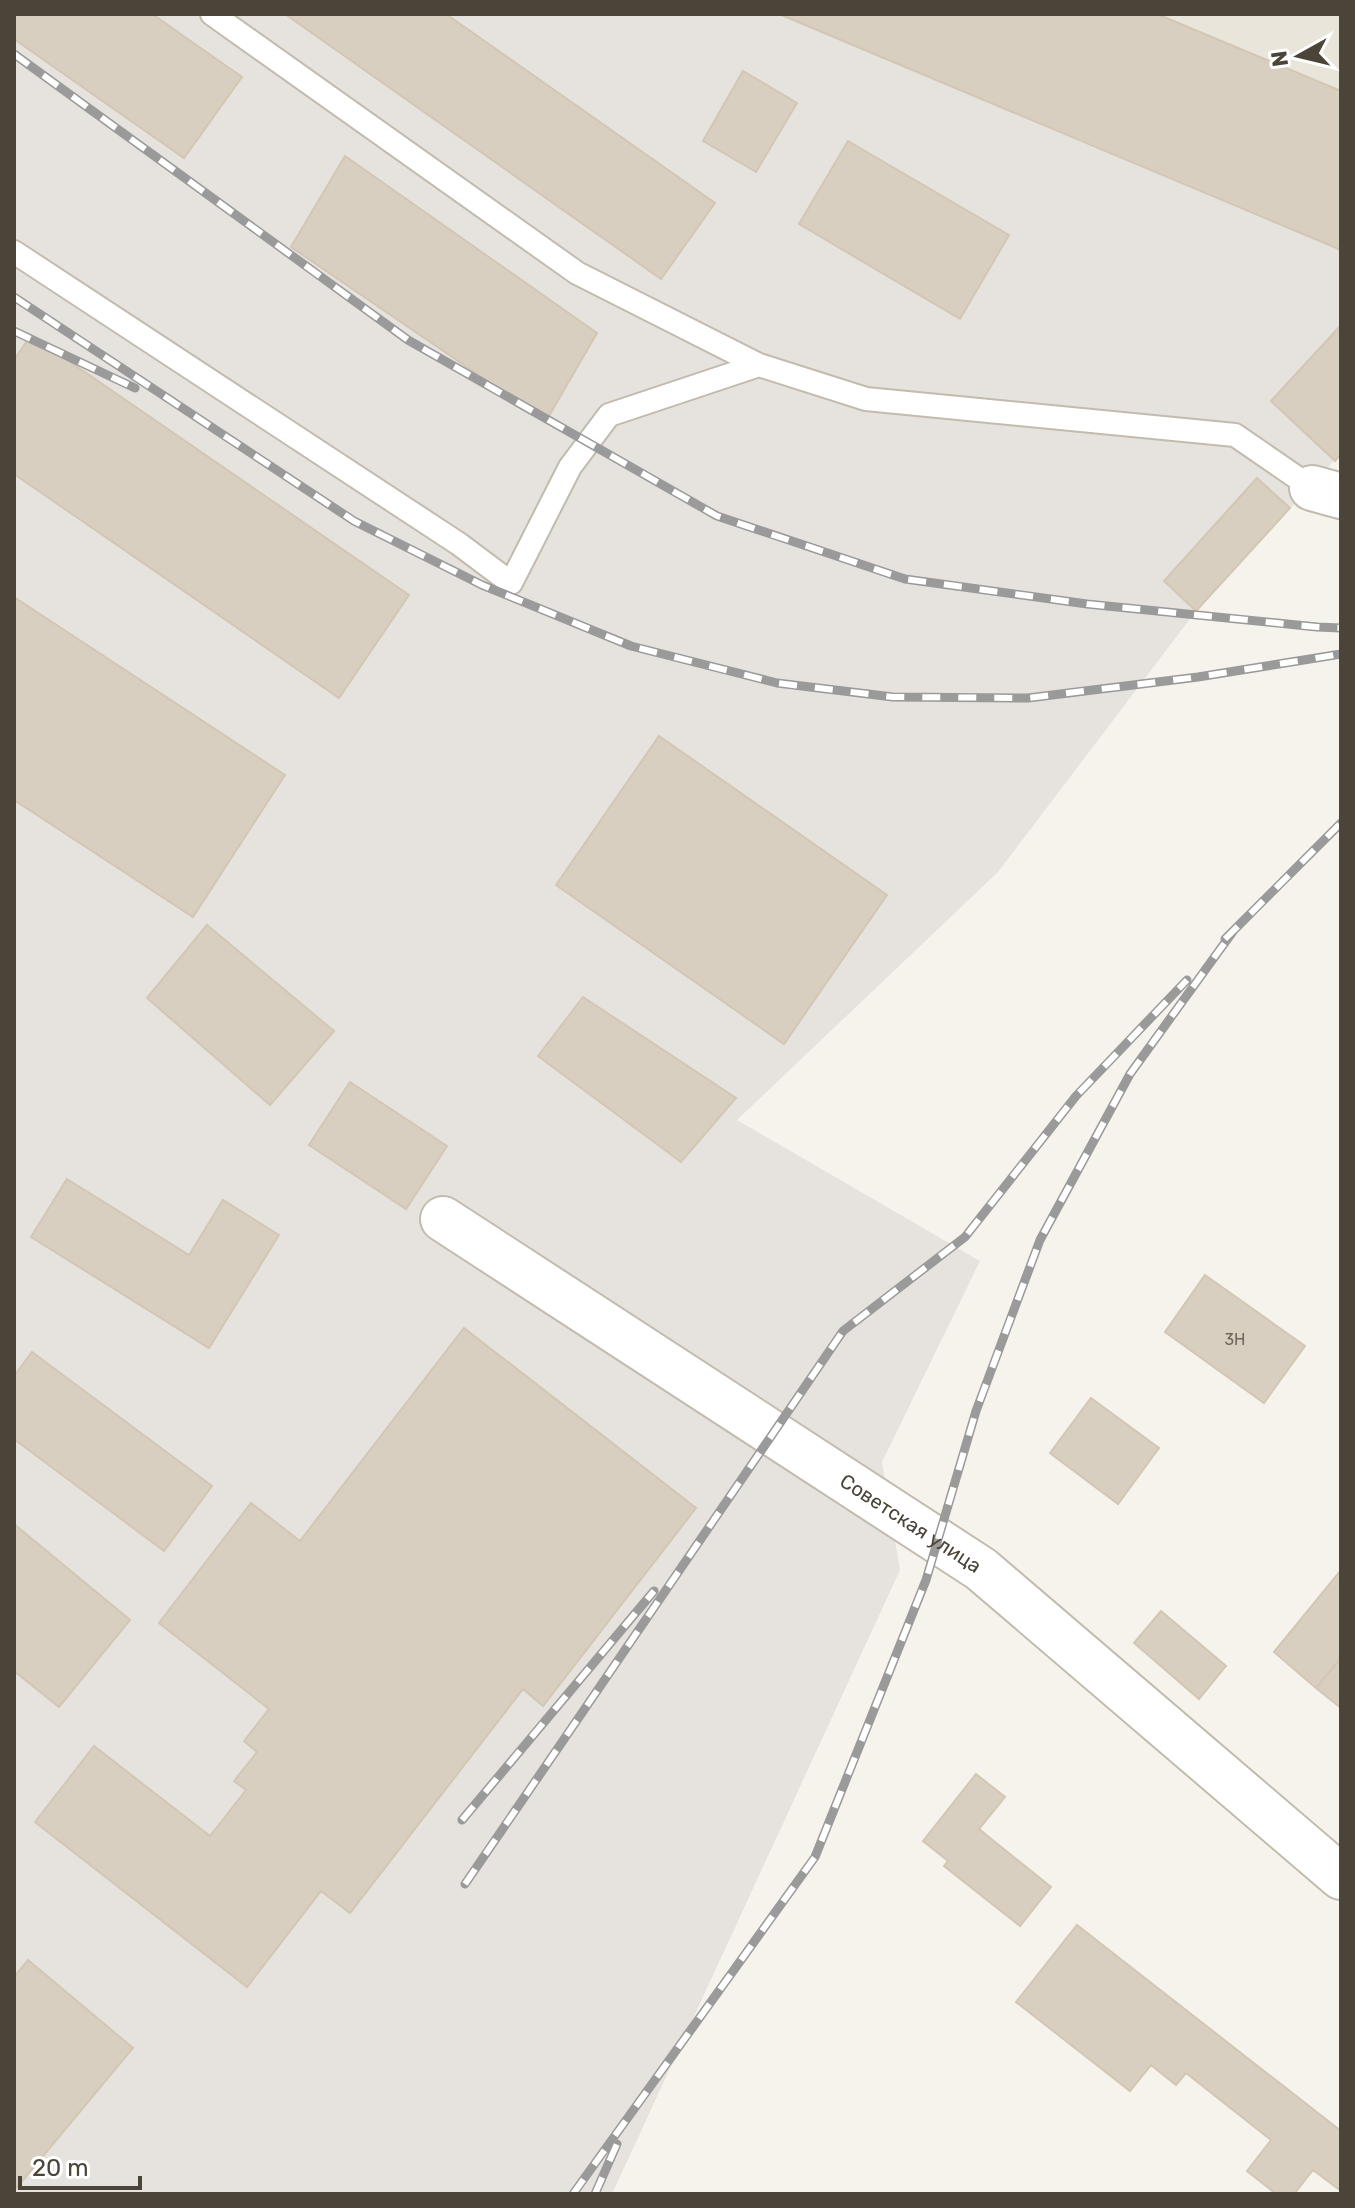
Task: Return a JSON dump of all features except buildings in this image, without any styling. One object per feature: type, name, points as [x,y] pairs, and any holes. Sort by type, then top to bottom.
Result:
[{"type":"street","name":"Советская улица","points":[[443,1219],[981,1569],[1341,1877]]},
{"type":"lane","points":[[212,14],[577,273],[759,365],[866,399],[1235,435],[1326,492]]},
{"type":"lane","points":[[14,252],[459,544],[511,583],[570,467],[609,415],[759,365]]},
{"type":"shaded area","points":[[14,14],[1157,14],[1341,91],[1341,453],[1196,611],[998,872],[737,1120],[980,1261],[882,1462],[900,1570],[612,2194],[14,2194]]},
{"type":"shaded area","points":[[1157,14],[1341,14],[1341,91]]},
{"type":"railway","points":[[14,54],[408,340],[717,516],[905,579],[1087,604],[1341,628]]},
{"type":"railway","points":[[14,297],[354,521],[482,585],[631,646],[777,683],[893,697],[1028,698],[1198,677],[1341,654]]},
{"type":"railway","points":[[14,331],[135,388]]},
{"type":"railway","points":[[1225,939],[1341,823]]},
{"type":"railway","points":[[573,2194],[815,1857],[926,1580],[976,1411],[1040,1240],[1130,1074],[1234,930]]},
{"type":"railway","points":[[465,1884],[843,1331],[965,1237],[1076,1096],[1187,980]]},
{"type":"railway","points":[[462,1820],[654,1591]]},
{"type":"railway","points":[[595,2194],[617,2144]]}]
